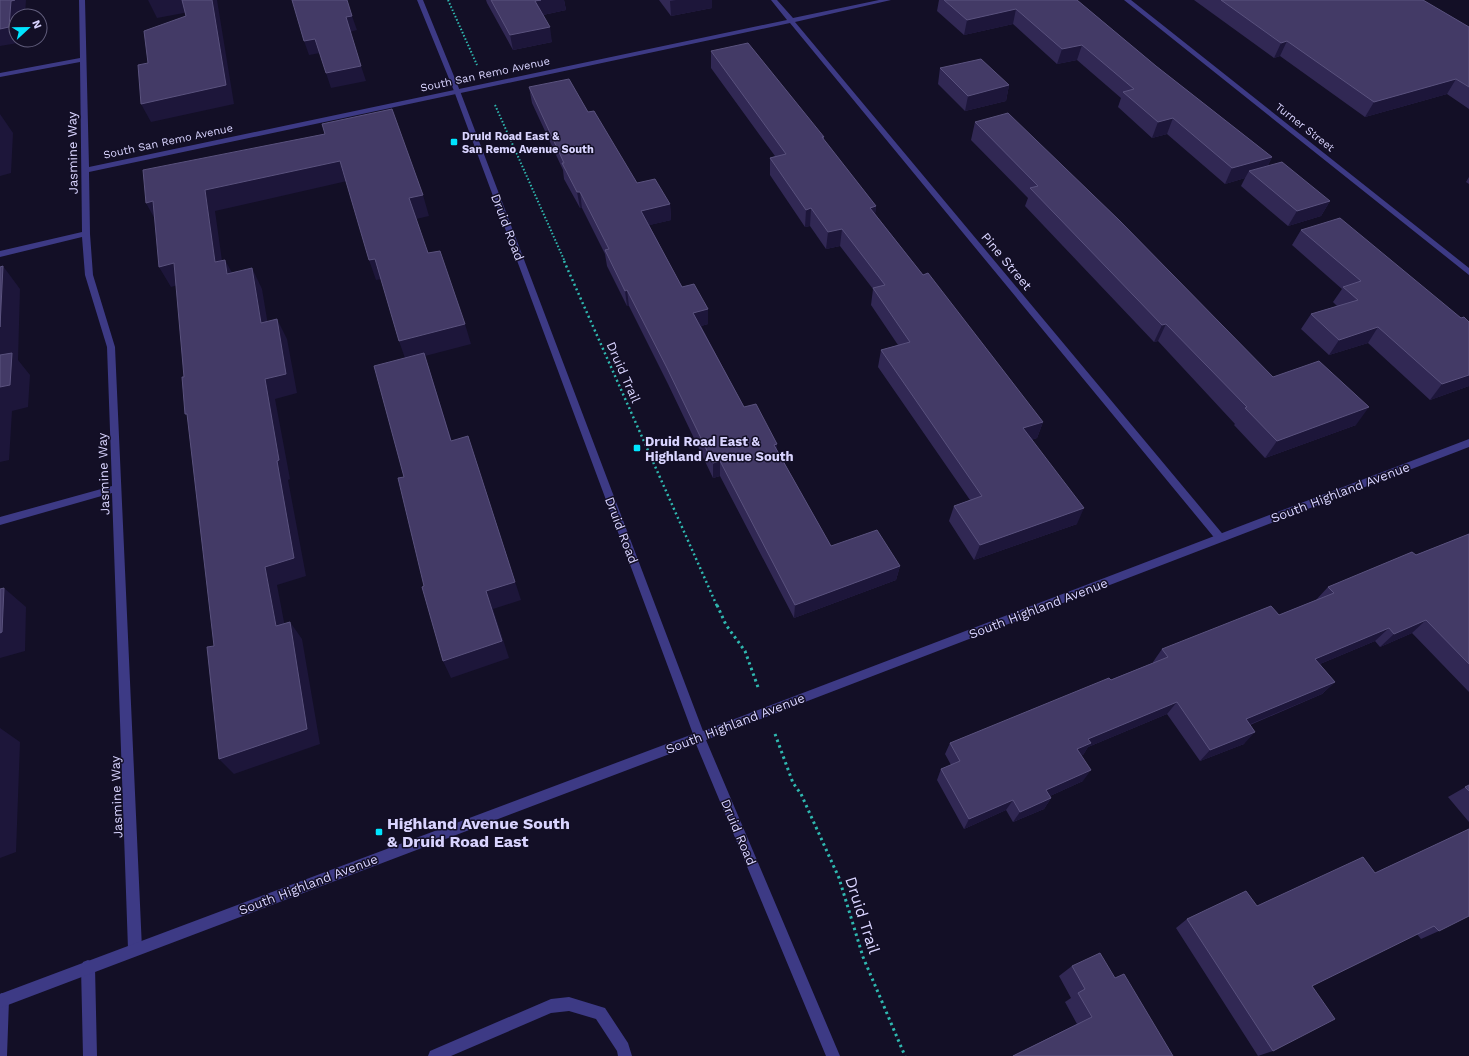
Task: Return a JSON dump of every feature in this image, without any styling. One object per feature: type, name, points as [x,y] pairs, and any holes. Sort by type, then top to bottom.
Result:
[{"type":"street","name":"Jasmine Way","points":[[82,0],[86,234],[89,275],[111,347],[135,949]]},
{"type":"street","name":"Druid Road","points":[[420,0],[457,91],[699,736],[833,1056]]},
{"type":"street","name":"Pine Street","points":[[774,0],[1221,538]]},
{"type":"street","name":"South San Remo Avenue","points":[[86,170],[888,0]]},
{"type":"street","name":"Turner Street","points":[[1127,0],[1469,272]]},
{"type":"street","points":[[0,75],[84,59]]},
{"type":"street","points":[[0,254],[86,234]]},
{"type":"street","name":"South Highland Avenue","points":[[1,1001],[1469,443]]},
{"type":"street","points":[[0,521],[117,488]]},
{"type":"street","points":[[88,967],[90,1056]]},
{"type":"street","points":[[0,1056],[1,1001]]},
{"type":"street","points":[[435,1056],[551,1006],[568,1004],[600,1013],[623,1048],[625,1056]]},
{"type":"path","points":[[448,0],[479,69]]},
{"type":"path","name":"Druid Trail","points":[[492,98],[726,626],[745,651]]},
{"type":"path","name":"Druid Trail","points":[[793,783],[801,794],[839,878],[863,957],[906,1056]]},
{"type":"building","points":[[0,0],[15,0],[11,1],[10,8],[8,8],[8,27],[0,29]]},
{"type":"building","points":[[182,0],[212,0],[226,85],[141,104],[138,65],[148,63],[144,31],[186,16]]},
{"type":"building","points":[[292,0],[347,0],[352,16],[346,17],[361,66],[326,73],[315,39],[304,41]]},
{"type":"building","points":[[491,0],[541,0],[535,1],[550,27],[510,35]]},
{"type":"building","points":[[944,0],[1077,0],[1156,66],[1272,157],[1232,168],[1173,118],[1158,122],[1123,92],[1134,89],[1082,45],[1062,49],[1016,9],[967,20]]},
{"type":"building","points":[[1221,0],[1423,0],[1469,27],[1469,87],[1456,79],[1374,102],[1287,41],[1281,43]]},
{"type":"building","points":[[748,43],[824,137],[822,137],[876,206],[870,208],[923,275],[928,273],[1043,422],[1023,428],[1084,508],[980,545],[954,506],[982,496],[881,350],[910,342],[873,288],[885,285],[842,229],[828,232],[811,208],[806,210],[770,158],[786,154],[711,51]]},
{"type":"building","points":[[981,59],[1009,85],[968,96],[940,68]]},
{"type":"building","points":[[569,79],[588,112],[594,111],[637,183],[655,179],[670,204],[641,211],[682,287],[694,284],[708,309],[693,313],[744,407],[756,404],[777,444],[774,445],[831,546],[877,530],[900,566],[795,605],[720,461],[713,463],[667,368],[627,290],[625,291],[605,250],[609,249],[580,192],[577,192],[562,163],[564,163],[529,87]]},
{"type":"building","points":[[392,109],[423,195],[409,198],[428,253],[440,251],[465,324],[399,341],[375,259],[369,260],[340,161],[205,190],[215,262],[225,260],[227,274],[252,268],[261,323],[277,319],[286,374],[265,379],[279,460],[277,461],[294,558],[265,567],[276,626],[290,622],[307,729],[219,759],[207,647],[214,646],[187,414],[185,414],[182,377],[184,377],[174,263],[159,267],[153,201],[146,203],[143,170],[325,134],[322,124]]},
{"type":"building","points":[[1008,113],[1120,221],[1273,377],[1319,361],[1369,407],[1277,441],[1245,408],[1247,407],[1166,324],[1162,325],[1030,188],[1038,186],[975,122]]},
{"type":"building","points":[[1282,162],[1330,201],[1297,211],[1249,171]]},
{"type":"building","points":[[1340,218],[1461,318],[1464,317],[1469,322],[1469,375],[1442,384],[1378,327],[1339,340],[1311,314],[1358,300],[1343,287],[1361,281],[1301,230]]},
{"type":"building","points":[[3,266],[0,327],[0,267]]},
{"type":"building","points":[[12,353],[10,385],[0,387],[0,355]]},
{"type":"building","points":[[424,353],[451,441],[468,436],[515,582],[486,591],[502,641],[443,661],[422,587],[424,586],[398,478],[404,477],[374,366]]},
{"type":"building","points":[[1469,534],[1469,664],[1426,620],[1394,634],[1389,628],[1315,659],[1335,682],[1246,719],[1255,732],[1210,750],[1177,702],[1088,739],[1091,743],[1077,749],[1091,770],[1046,790],[1051,798],[1020,812],[1013,800],[969,819],[941,769],[960,761],[950,743],[1109,678],[1111,680],[1168,657],[1162,649],[1271,606],[1279,615],[1334,593],[1328,587],[1412,552],[1416,555]]},
{"type":"building","points":[[4,588],[2,632],[0,633],[0,589]]},
{"type":"building","points":[[1469,785],[1469,791],[1465,787]]},
{"type":"building","points":[[1469,829],[1469,916],[1439,931],[1434,926],[1312,986],[1335,1019],[1273,1051],[1187,919],[1246,891],[1257,906],[1363,857],[1375,873]]},
{"type":"building","points":[[1100,953],[1115,978],[1124,974],[1173,1056],[1013,1056],[1092,1017],[1078,993],[1085,989],[1072,966]]},
{"type":"place","name":"Druid Road East & San Remo Avenue South","points":[[454,142]]},
{"type":"place","name":"Druid Road East & Highland Avenue South","points":[[637,448]]},
{"type":"place","name":"Highland Avenue South & Druid Road East","points":[[379,832]]}]
